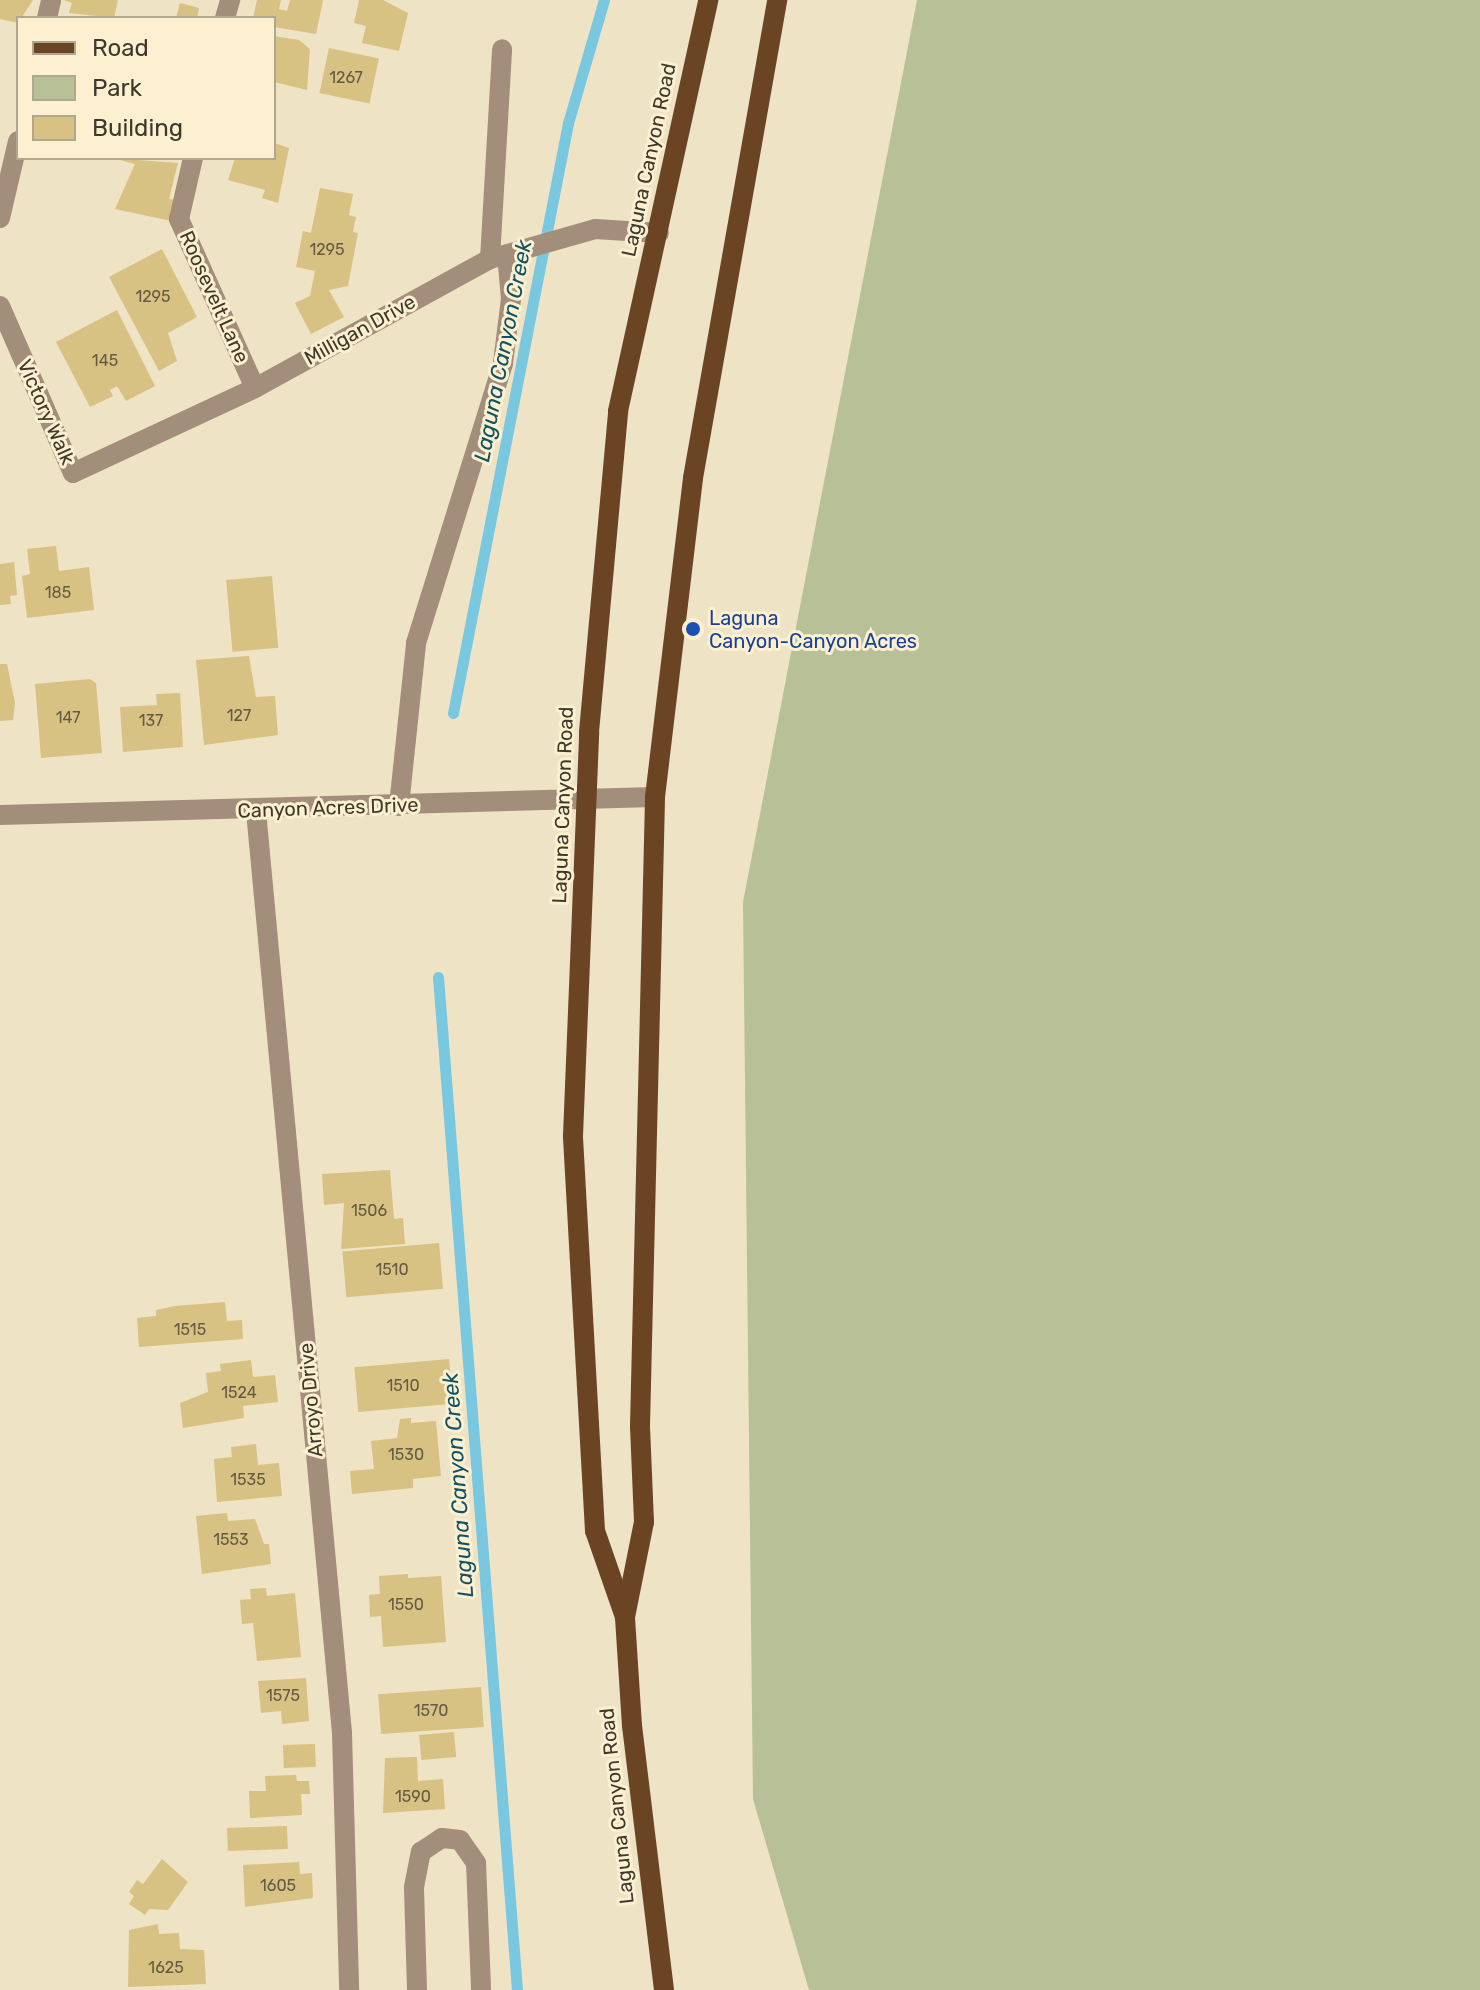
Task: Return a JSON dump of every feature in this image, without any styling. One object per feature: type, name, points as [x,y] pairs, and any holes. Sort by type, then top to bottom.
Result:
[{"type":"main road","name":"Laguna Canyon Road","points":[[625,1617],[595,1531],[573,1136],[587,800],[600,576],[618,411],[708,0]]},
{"type":"main road","name":"Laguna Canyon Road","points":[[664,1990],[632,1726],[625,1617],[644,1522],[640,1426],[655,797],[693,478],[777,0]]},
{"type":"street","points":[[399,806],[416,643],[503,363],[511,299],[506,254],[502,49]]},
{"type":"street","points":[[0,218],[16,150]]},
{"type":"street","name":"Roosevelt Lane","points":[[193,160],[179,219],[255,388]]},
{"type":"street","name":"Milligan Drive","points":[[73,473],[255,388],[506,254],[595,229],[659,233]]},
{"type":"street","name":"Victory Walk","points":[[0,306],[73,473]]},
{"type":"street","name":"Canyon Acres Drive","points":[[0,815],[256,811],[655,797]]},
{"type":"street","name":"Arroyo Drive","points":[[256,811],[342,1733],[349,1990]]},
{"type":"street","points":[[417,1990],[414,1887],[421,1852],[442,1838],[460,1840],[476,1863],[481,1990]]},
{"type":"green space","points":[[917,0],[1480,0],[1480,1990],[809,1990],[753,1799],[743,902]]},
{"type":"building","points":[[0,0],[33,0],[23,16],[16,16],[16,23],[0,19]]},
{"type":"building","points":[[64,0],[118,0],[114,16],[69,13],[72,3]]},
{"type":"building","points":[[257,0],[281,0],[279,9],[287,11],[290,0],[323,0],[316,34],[276,27],[276,16],[253,16]]},
{"type":"building","points":[[359,0],[383,0],[408,13],[399,51],[362,43],[366,26],[354,23]]},
{"type":"building","points":[[180,3],[199,8],[197,16],[177,16]]},
{"type":"building","points":[[276,36],[299,40],[310,49],[307,90],[276,82]]},
{"type":"building","points":[[329,48],[379,59],[369,104],[319,93]]},
{"type":"building","points":[[276,144],[289,148],[278,203],[262,198],[265,190],[228,180],[234,160],[276,160]]},
{"type":"building","points":[[120,160],[178,163],[169,199],[180,201],[176,222],[115,209],[135,164]]},
{"type":"building","points":[[320,188],[353,194],[349,215],[356,217],[353,232],[358,233],[348,286],[329,290],[344,317],[311,334],[295,303],[310,296],[315,271],[296,267],[303,231],[311,233]]},
{"type":"building","points":[[162,249],[197,317],[168,333],[177,361],[159,371],[109,277]]},
{"type":"building","points":[[117,310],[155,386],[126,401],[117,386],[110,390],[113,396],[90,407],[56,342]]},
{"type":"building","points":[[56,546],[59,571],[89,567],[94,610],[27,618],[22,576],[30,574],[27,549]]},
{"type":"building","points":[[14,562],[17,595],[10,596],[11,604],[0,605],[0,564]]},
{"type":"building","points":[[272,576],[278,648],[232,652],[226,580]]},
{"type":"building","points":[[249,656],[256,697],[275,696],[278,735],[204,745],[196,660]]},
{"type":"building","points":[[0,664],[7,664],[15,703],[13,720],[0,721]]},
{"type":"building","points":[[90,679],[96,683],[102,753],[41,758],[35,684]]},
{"type":"building","points":[[180,693],[183,747],[123,752],[120,707],[157,705],[156,694]]},
{"type":"building","points":[[390,1170],[394,1219],[403,1218],[405,1244],[341,1249],[344,1203],[324,1205],[322,1174]]},
{"type":"building","points":[[439,1243],[443,1289],[346,1297],[342,1251]]},
{"type":"building","points":[[225,1302],[227,1321],[242,1320],[243,1339],[139,1347],[137,1318],[156,1316],[156,1310],[175,1306]]},
{"type":"building","points":[[449,1359],[453,1404],[358,1412],[354,1367]]},
{"type":"building","points":[[251,1360],[253,1377],[275,1375],[278,1402],[243,1406],[244,1418],[183,1428],[180,1403],[208,1392],[206,1373],[221,1371],[220,1364]]},
{"type":"building","points":[[411,1418],[411,1423],[436,1421],[441,1476],[413,1479],[413,1488],[352,1494],[350,1471],[374,1469],[371,1441],[397,1438],[400,1419]]},
{"type":"building","points":[[256,1444],[258,1465],[279,1463],[282,1496],[217,1502],[214,1459],[232,1457],[231,1447]]},
{"type":"building","points":[[227,1513],[228,1521],[255,1519],[264,1544],[269,1544],[271,1564],[202,1574],[196,1516]]},
{"type":"building","points":[[408,1574],[408,1578],[441,1576],[446,1642],[383,1647],[381,1616],[370,1617],[369,1595],[380,1594],[379,1576]]},
{"type":"building","points":[[266,1588],[267,1596],[295,1593],[301,1657],[257,1661],[253,1623],[242,1624],[240,1600],[251,1599],[250,1589]]},
{"type":"building","points":[[306,1678],[309,1721],[282,1724],[281,1711],[261,1713],[258,1681]]},
{"type":"building","points":[[481,1687],[484,1727],[381,1734],[378,1694]]},
{"type":"building","points":[[454,1732],[456,1757],[421,1760],[419,1735]]},
{"type":"building","points":[[315,1744],[316,1767],[284,1768],[283,1745]]},
{"type":"building","points":[[417,1757],[418,1781],[443,1779],[445,1809],[383,1813],[385,1758]]},
{"type":"building","points":[[296,1775],[297,1781],[309,1781],[310,1794],[301,1794],[302,1815],[250,1818],[249,1791],[266,1791],[265,1776]]},
{"type":"building","points":[[287,1826],[288,1849],[228,1851],[227,1828]]},
{"type":"building","points":[[162,1859],[188,1882],[168,1910],[149,1909],[145,1915],[129,1904],[134,1896],[129,1892],[137,1880],[143,1884]]},
{"type":"building","points":[[299,1862],[300,1874],[312,1873],[313,1898],[245,1907],[243,1865]]},
{"type":"building","points":[[158,1924],[159,1934],[179,1933],[180,1949],[204,1950],[206,1984],[128,1987],[129,1930]]},
{"type":"waterway","name":"Laguna Canyon Creek","points":[[453,713],[568,123],[604,0]]},
{"type":"waterway","name":"Laguna Canyon Creek","points":[[438,977],[517,1990]]},
{"type":"place","name":"Laguna Canyon-Canyon Acres","points":[[693,629]]}]
